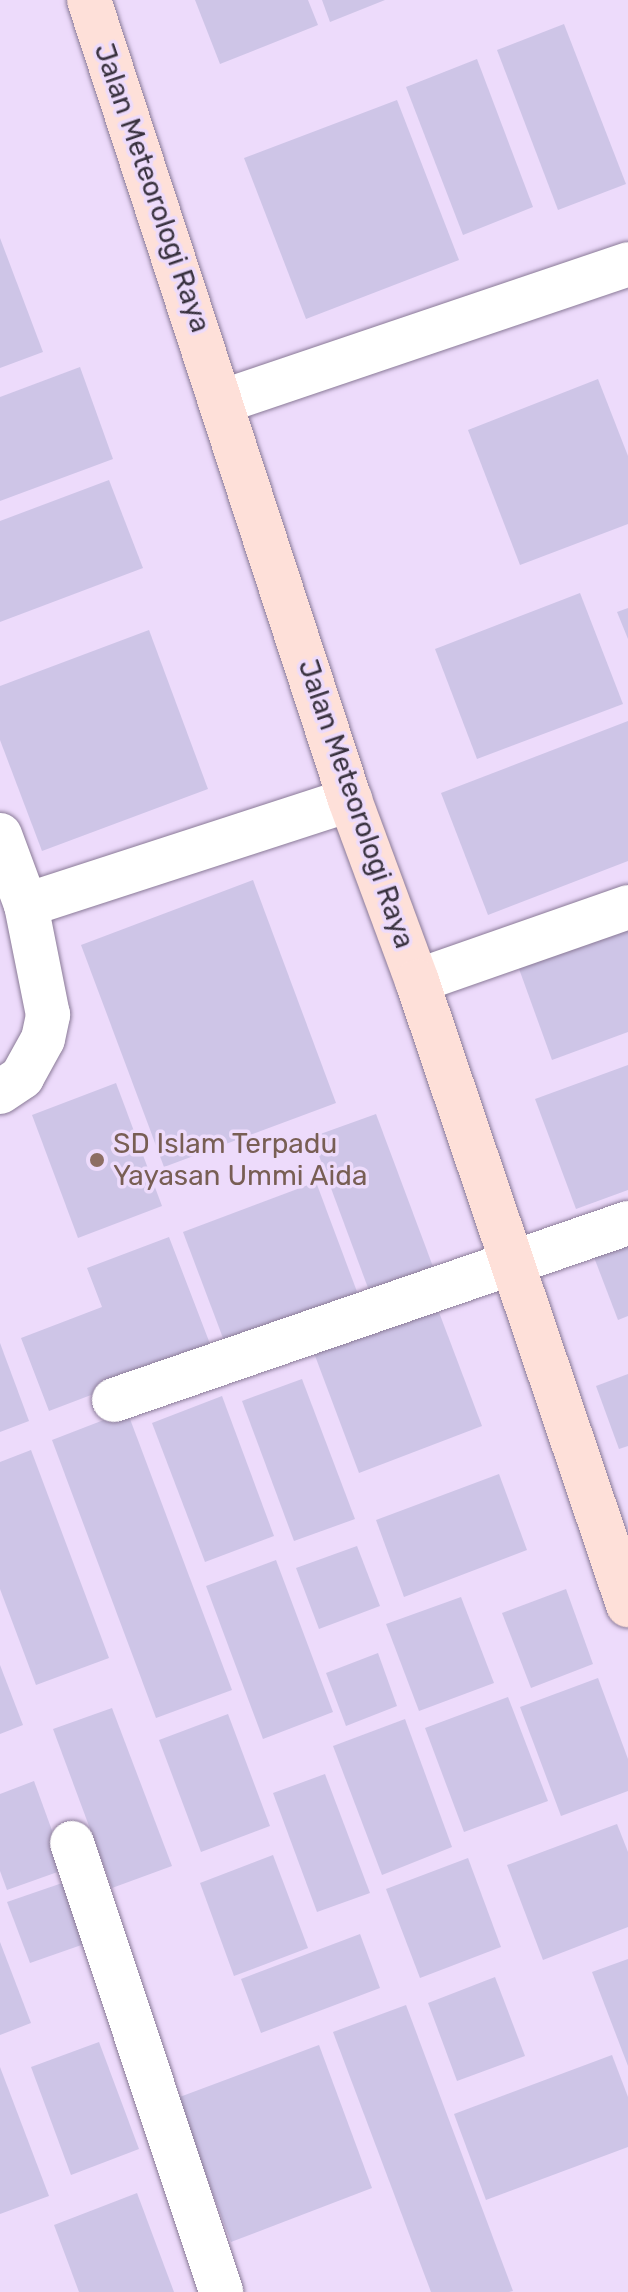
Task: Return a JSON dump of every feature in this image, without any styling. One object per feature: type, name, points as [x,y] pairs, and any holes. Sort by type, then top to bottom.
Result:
[{"type":"main road","name":"Jalan Meteorologi Raya","points":[[89,0],[224,401],[350,800],[417,981],[628,1605]]},
{"type":"street","points":[[224,401],[628,264]]},
{"type":"street","points":[[26,905],[350,800]]},
{"type":"street","points":[[0,835],[26,905],[48,1015],[43,1039],[22,1077],[0,1092]]},
{"type":"street","points":[[417,981],[628,907]]},
{"type":"street","points":[[114,1400],[628,1223]]},
{"type":"street","points":[[72,1843],[221,2292]]},
{"type":"building","points":[[195,0],[308,0],[318,25],[220,64]]},
{"type":"building","points":[[322,0],[385,0],[330,22]]},
{"type":"building","points":[[564,24],[626,184],[558,210],[497,50]]},
{"type":"building","points":[[477,59],[533,207],[463,235],[406,87]]},
{"type":"building","points":[[397,100],[459,260],[306,319],[244,158]]},
{"type":"building","points":[[0,238],[43,352],[0,368]]},
{"type":"building","points":[[80,367],[113,459],[0,501],[0,397]]},
{"type":"building","points":[[598,379],[628,456],[628,524],[520,565],[468,430]]},
{"type":"building","points":[[109,480],[143,568],[0,622],[0,521]]},
{"type":"building","points":[[580,593],[623,704],[477,759],[435,649]]},
{"type":"building","points":[[628,608],[628,639],[617,612]]},
{"type":"building","points":[[149,630],[208,789],[42,851],[0,740],[0,686]]},
{"type":"building","points":[[628,721],[628,861],[488,915],[441,793]]},
{"type":"building","points":[[253,880],[336,1103],[164,1167],[81,945]]},
{"type":"building","points":[[628,926],[628,1032],[552,1060],[518,966]]},
{"type":"building","points":[[628,1065],[628,1190],[576,1209],[535,1099]]},
{"type":"building","name":"SD Islam Terpadu Yayasan Ummi Aida","points":[[116,1083],[162,1206],[78,1238],[32,1115]]},
{"type":"building","points":[[376,1114],[435,1272],[371,1296],[312,1137]]},
{"type":"building","points":[[316,1182],[359,1297],[226,1346],[183,1232]]},
{"type":"building","points":[[169,1237],[212,1349],[49,1411],[21,1338],[102,1307],[87,1268]]},
{"type":"building","points":[[628,1239],[628,1316],[618,1320],[592,1252]]},
{"type":"building","points":[[437,1307],[482,1426],[359,1473],[314,1353]]},
{"type":"building","points":[[0,1343],[29,1421],[0,1432]]},
{"type":"building","points":[[628,1374],[628,1446],[619,1449],[596,1386]]},
{"type":"building","points":[[302,1379],[355,1519],[294,1541],[242,1401]]},
{"type":"building","points":[[222,1396],[274,1536],[205,1562],[152,1423]]},
{"type":"building","points":[[127,1411],[232,1690],[156,1718],[52,1440]]},
{"type":"building","points":[[31,1450],[109,1658],[36,1685],[0,1589],[0,1462]]},
{"type":"building","points":[[499,1474],[527,1550],[404,1597],[376,1520]]},
{"type":"building","points":[[357,1546],[380,1606],[319,1629],[296,1568]]},
{"type":"building","points":[[276,1560],[333,1712],[263,1739],[206,1586]]},
{"type":"building","points":[[566,1589],[593,1664],[531,1688],[502,1613]]},
{"type":"building","points":[[461,1597],[494,1683],[419,1711],[386,1624]]},
{"type":"building","points":[[378,1653],[397,1706],[346,1726],[326,1673]]},
{"type":"building","points":[[0,1665],[23,1725],[0,1734]]},
{"type":"building","points":[[598,1678],[628,1759],[628,1791],[561,1816],[520,1707]]},
{"type":"building","points":[[508,1697],[548,1801],[464,1832],[425,1728]]},
{"type":"building","points":[[112,1708],[172,1866],[112,1888],[53,1729]]},
{"type":"building","points":[[228,1714],[270,1826],[201,1852],[159,1740]]},
{"type":"building","points":[[405,1719],[452,1847],[382,1875],[333,1746]]},
{"type":"building","points":[[325,1774],[370,1893],[317,1912],[273,1793]]},
{"type":"building","points":[[34,1781],[66,1869],[7,1890],[0,1871],[0,1794]]},
{"type":"building","points":[[617,1824],[628,1852],[628,1927],[543,1960],[507,1865]]},
{"type":"building","points":[[273,1855],[308,1948],[234,1976],[200,1883]]},
{"type":"building","points":[[468,1858],[501,1947],[420,1978],[386,1889]]},
{"type":"building","points":[[68,1881],[90,1942],[30,1963],[7,1902]]},
{"type":"building","points":[[360,1934],[380,1988],[261,2033],[241,1979]]},
{"type":"building","points":[[0,1942],[31,2023],[0,2035]]},
{"type":"building","points":[[628,1959],[628,2066],[592,1972]]},
{"type":"building","points":[[495,1977],[525,2056],[457,2081],[428,2003]]},
{"type":"building","points":[[406,2005],[513,2291],[431,2292],[333,2032]]},
{"type":"building","points":[[99,2042],[139,2149],[71,2175],[31,2067]]},
{"type":"building","points":[[319,2045],[372,2188],[231,2242],[177,2098]]},
{"type":"building","points":[[612,2055],[628,2097],[628,2147],[486,2200],[454,2114]]},
{"type":"building","points":[[0,2067],[49,2196],[0,2214]]},
{"type":"building","points":[[137,2193],[174,2292],[79,2292],[54,2225]]},
{"type":"place","name":"SD Islam Terpadu Yayasan Ummi Aida","points":[[97,1160]]}]
